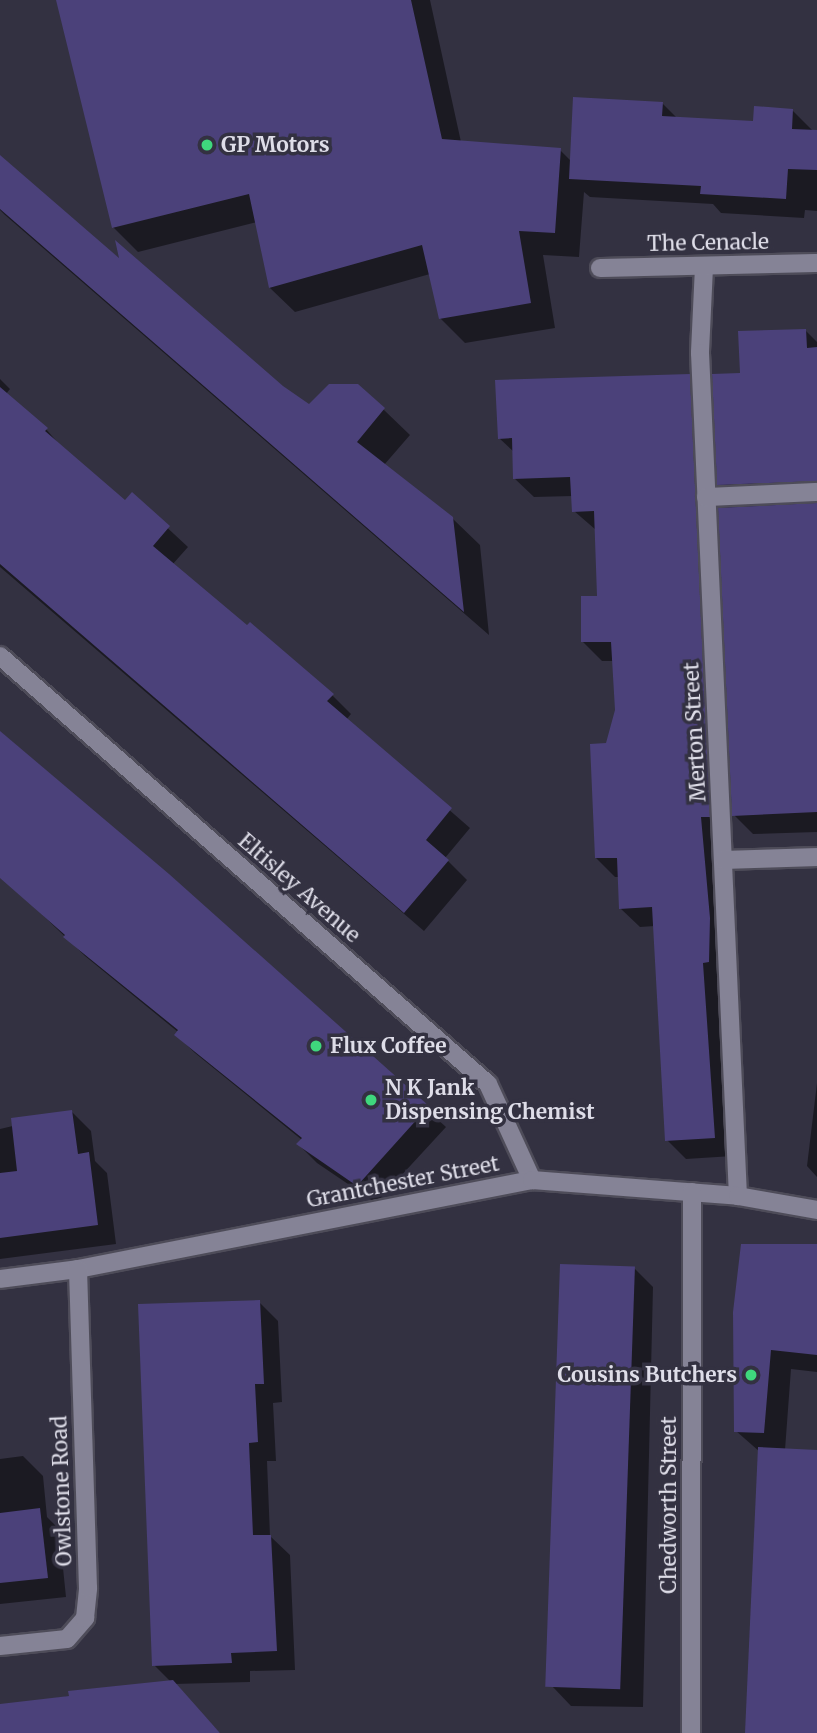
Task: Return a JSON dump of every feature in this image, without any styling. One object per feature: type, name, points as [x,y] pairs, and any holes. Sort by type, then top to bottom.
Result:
[{"type":"street","name":"The Cenacle","points":[[600,268],[817,263]]},
{"type":"street","name":"Merton Street","points":[[705,267],[700,352],[738,1196]]},
{"type":"street","points":[[706,497],[817,492]]},
{"type":"street","name":"Eltisley Avenue","points":[[0,656],[488,1084],[533,1181]]},
{"type":"street","points":[[724,860],[817,857]]},
{"type":"street","name":"Grantchester Street","points":[[0,1279],[78,1269],[533,1181],[738,1196],[817,1210]]},
{"type":"street","name":"Chedworth Street","points":[[691,1733],[692,1192]]},
{"type":"street","name":"Owlstone Road","points":[[0,1646],[67,1639],[85,1618],[88,1588],[78,1269]]},
{"type":"building","points":[[56,0],[411,0],[442,139],[561,148],[555,233],[519,231],[531,303],[439,319],[422,245],[269,288],[249,194],[112,228]]},
{"type":"building","points":[[573,97],[663,102],[662,116],[753,121],[754,106],[793,109],[792,129],[817,130],[817,170],[788,169],[786,199],[700,194],[701,186],[569,179]]},
{"type":"building","points":[[0,155],[119,258],[115,240],[283,386],[309,404],[329,384],[358,384],[385,408],[357,442],[453,517],[464,612],[0,209]]},
{"type":"building","points":[[806,329],[807,348],[817,347],[817,481],[717,485],[712,374],[740,373],[738,331]]},
{"type":"building","points":[[690,374],[710,817],[701,817],[710,918],[709,962],[703,963],[715,1138],[665,1141],[652,907],[619,909],[617,858],[595,858],[590,744],[606,743],[615,710],[611,642],[581,642],[581,596],[597,596],[594,511],[572,512],[570,477],[513,479],[512,438],[498,439],[495,380]]},
{"type":"building","points":[[0,387],[48,428],[45,431],[125,500],[132,492],[170,526],[153,546],[247,625],[250,622],[334,694],[327,701],[452,808],[426,840],[449,860],[404,913],[0,564]]},
{"type":"building","points":[[817,503],[817,812],[732,816],[718,508]]},
{"type":"building","points":[[0,731],[169,874],[429,1106],[357,1186],[296,1144],[302,1138],[174,1035],[178,1030],[63,937],[65,935],[0,878]]},
{"type":"building","points":[[72,1110],[78,1154],[89,1152],[98,1225],[0,1238],[0,1173],[17,1171],[11,1118]]},
{"type":"building","name":"Cousins Butchers","points":[[741,1244],[817,1244],[817,1355],[771,1350],[764,1433],[734,1432],[733,1312]]},
{"type":"building","points":[[560,1264],[635,1267],[620,1689],[545,1687]]},
{"type":"building","points":[[260,1300],[264,1384],[255,1384],[258,1442],[249,1443],[253,1535],[271,1535],[277,1651],[231,1653],[232,1663],[152,1666],[138,1304]]},
{"type":"building","points":[[758,1447],[817,1450],[817,1733],[745,1733]]},
{"type":"building","points":[[40,1508],[48,1578],[0,1583],[0,1513]]},
{"type":"building","points":[[173,1680],[220,1733],[0,1733],[0,1704],[69,1696],[68,1691]]},
{"type":"place","name":"GP Motors","points":[[207,145]]},
{"type":"place","name":"Flux Coffee","points":[[316,1046]]},
{"type":"place","name":"N K Jank Dispensing Chemist","points":[[371,1100]]},
{"type":"place","name":"Cousins Butchers","points":[[751,1375]]}]
